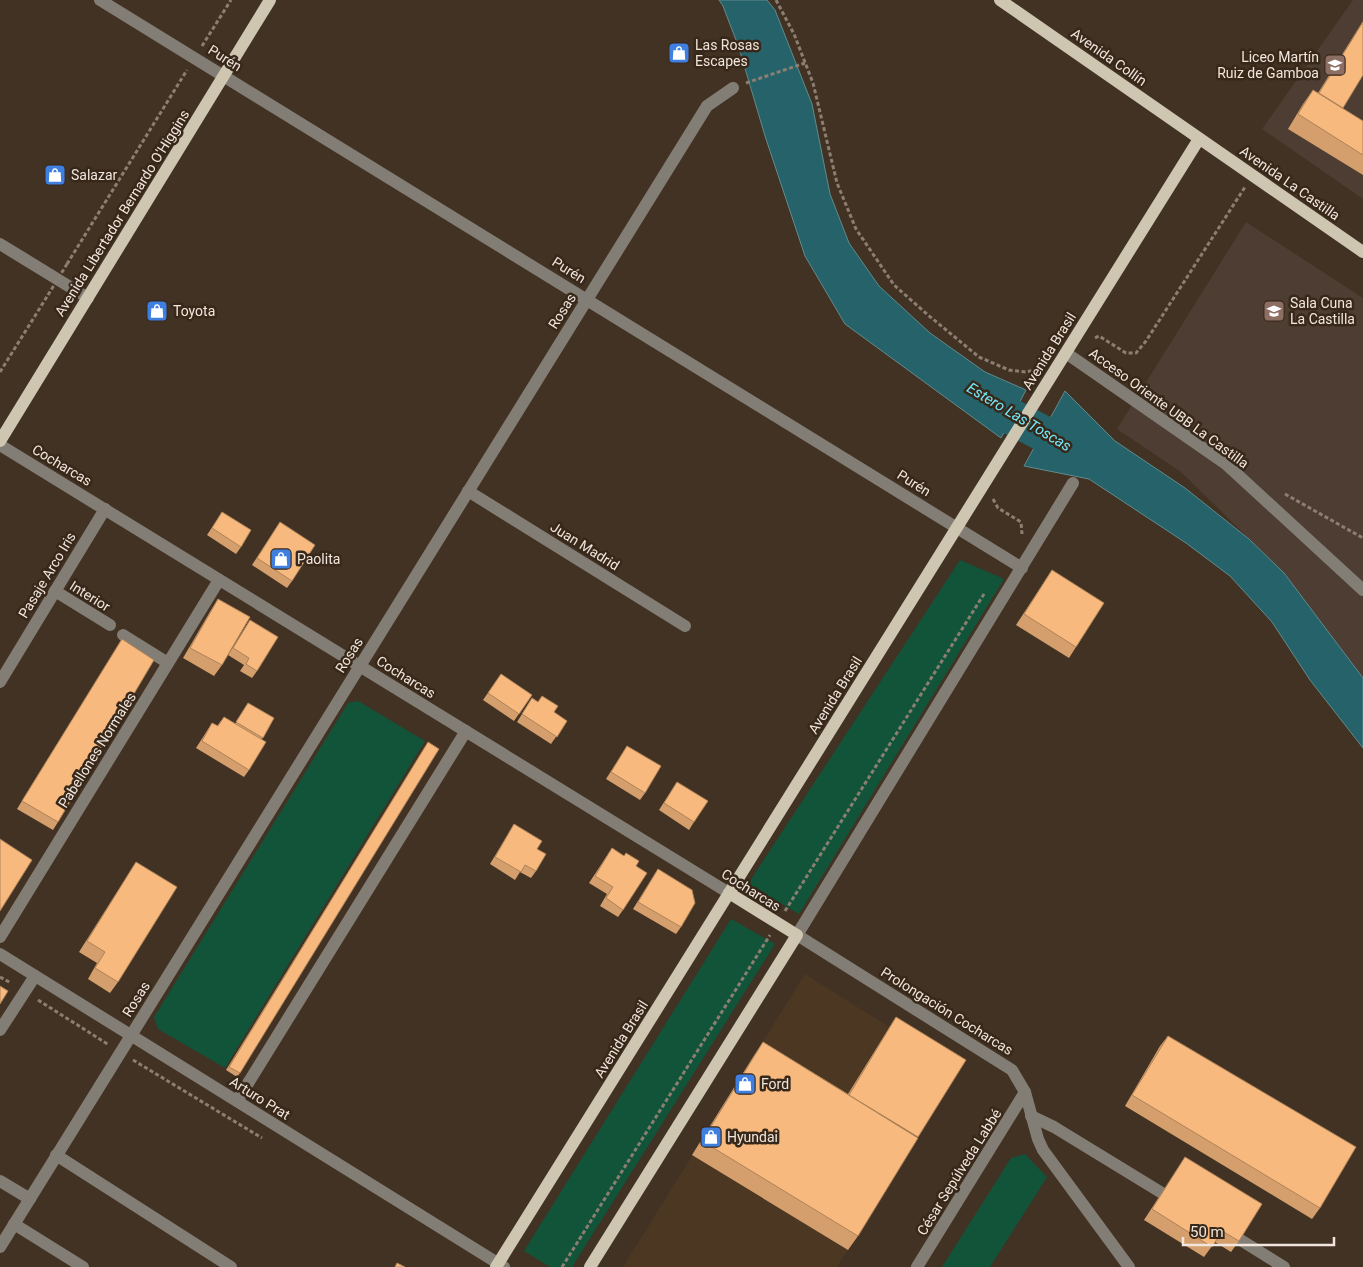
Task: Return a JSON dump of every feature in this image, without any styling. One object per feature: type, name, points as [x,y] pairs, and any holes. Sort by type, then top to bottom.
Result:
[{"type":"main road","name":"Avenida Libertador Bernardo O'Higgins","points":[[0,441],[270,0]]},
{"type":"main road","name":"Avenida Collín","points":[[1000,0],[1199,139]]},
{"type":"main road","name":"Avenida La Castilla","points":[[1199,139],[1363,252]]},
{"type":"main road","name":"Avenida Brasil","points":[[499,1266],[957,527],[1064,361],[1199,139]]},
{"type":"main road","name":"Cocharcas","points":[[729,893],[797,935]]},
{"type":"main road","points":[[590,1267],[797,935]]},
{"type":"street","name":"Purén","points":[[100,0],[1022,568]]},
{"type":"street","name":"Rosas","points":[[0,1247],[707,106],[738,86]]},
{"type":"street","points":[[0,244],[88,298]]},
{"type":"street","name":"Acceso Oriente UBB La Castilla","points":[[1064,361],[1226,464],[1363,590]]},
{"type":"street","name":"Cocharcas","points":[[0,445],[729,893]]},
{"type":"street","points":[[797,935],[1073,483]]},
{"type":"street","name":"Juan Madrid","points":[[468,491],[685,626]]},
{"type":"street","name":"Pasaje Arco Iris","points":[[0,682],[105,509]]},
{"type":"street","name":"Pabellones Normales","points":[[0,937],[219,580]]},
{"type":"street","name":"Interior","points":[[55,591],[110,626]]},
{"type":"street","points":[[123,635],[168,663]]},
{"type":"street","points":[[237,1101],[466,732]]},
{"type":"street","name":"Prolongación Cocharcas","points":[[797,935],[1012,1070],[1025,1092],[1043,1150],[1130,1267]]},
{"type":"street","name":"Arturo Prat","points":[[0,954],[499,1266]]},
{"type":"street","points":[[0,1030],[35,976]]},
{"type":"street","name":"César Sepúlveda Labbé","points":[[917,1267],[1025,1092]]},
{"type":"street","points":[[1031,1116],[1054,1127],[1162,1192]]},
{"type":"street","points":[[56,1155],[231,1267]]},
{"type":"street","points":[[0,1181],[30,1199]]},
{"type":"street","points":[[14,1224],[83,1267]]},
{"type":"street","points":[[1239,1239],[1284,1267]]},
{"type":"path","name":"Avenida Libertador Bernardo O'Higgins","points":[[0,372],[231,0]]},
{"type":"path","points":[[776,0],[794,34],[804,64],[813,83],[837,183],[856,229],[894,285],[979,357],[1009,370],[1026,372],[1044,369],[1064,361],[1089,339],[1099,336],[1126,353],[1136,352],[1146,341],[1253,176]]},
{"type":"path","points":[[738,86],[804,64]]},
{"type":"path","points":[[992,497],[998,508],[1021,522],[1022,534]]},
{"type":"shaded area","name":"Liceo Martín Ruiz de Gamboa","points":[[1353,0],[1363,0],[1363,199],[1262,129]]},
{"type":"shaded area","points":[[1246,222],[1363,298],[1363,678],[1284,573],[1181,472],[1117,429]]},
{"type":"shaded area","points":[[805,974],[959,1071],[837,1267],[623,1267]]},
{"type":"green space","points":[[960,560],[1004,579],[799,914],[748,884]]},
{"type":"green space","points":[[358,701],[425,741],[225,1068],[158,1029],[154,1017],[348,703]]},
{"type":"green space","points":[[731,919],[775,944],[572,1267],[550,1267],[524,1251]]},
{"type":"green space","points":[[1025,1154],[1047,1177],[990,1267],[942,1267],[1011,1158]]},
{"type":"water","points":[[719,0],[767,0],[775,10],[812,104],[830,194],[849,243],[879,286],[930,333],[985,372],[1026,390],[1001,438],[845,324],[805,256],[765,136],[739,48]]},
{"type":"water","points":[[1065,391],[1115,441],[1185,488],[1249,539],[1284,573],[1363,678],[1363,748],[1310,680],[1272,622],[1230,576],[1186,543],[1089,479],[1024,466]]},
{"type":"building","points":[[1363,22],[1363,75],[1343,108],[1319,93]]},
{"type":"building","points":[[1313,90],[1363,121],[1363,155],[1298,114]]},
{"type":"building","points":[[222,512],[251,530],[241,547],[212,528]]},
{"type":"building","name":"Paolita","points":[[280,522],[315,545],[292,581],[257,558]]},
{"type":"building","points":[[1052,570],[1104,603],[1076,647],[1024,614]]},
{"type":"building","points":[[218,599],[250,617],[222,665],[190,648]]},
{"type":"building","points":[[250,620],[278,637],[257,671],[246,664],[249,658],[233,648]]},
{"type":"building","points":[[122,639],[154,660],[58,822],[22,801]]},
{"type":"building","points":[[501,674],[532,695],[519,714],[488,693]]},
{"type":"building","points":[[542,696],[558,706],[554,712],[567,721],[557,737],[522,714],[532,698],[538,702]]},
{"type":"building","points":[[248,703],[274,718],[263,738],[236,722]]},
{"type":"building","points":[[224,717],[266,742],[249,770],[202,741],[212,723],[218,726]]},
{"type":"building","points":[[428,742],[439,749],[240,1073],[229,1067]]},
{"type":"building","points":[[627,746],[661,766],[645,793],[611,772]]},
{"type":"building","points":[[677,782],[708,801],[694,822],[664,803]]},
{"type":"building","points":[[514,824],[542,841],[537,849],[546,854],[536,871],[525,865],[521,872],[495,857]]},
{"type":"building","points":[[0,839],[32,860],[0,911]]},
{"type":"building","points":[[612,848],[624,856],[626,853],[639,861],[636,866],[647,873],[623,910],[606,898],[613,887],[595,876]]},
{"type":"building","points":[[136,862],[177,887],[118,982],[95,968],[105,952],[87,941]]},
{"type":"building","points":[[658,869],[692,890],[695,903],[681,927],[638,902]]},
{"type":"building","points":[[0,986],[8,991],[0,1004]]},
{"type":"building","points":[[896,1017],[966,1060],[918,1137],[849,1095]]},
{"type":"building","points":[[1168,1036],[1356,1147],[1320,1208],[1132,1095]]},
{"type":"building","points":[[763,1042],[918,1138],[858,1236],[702,1141]]},
{"type":"building","points":[[1185,1157],[1262,1204],[1239,1241],[1222,1231],[1212,1247],[1152,1209]]},
{"type":"building","points":[[397,1263],[405,1267],[395,1267]]},
{"type":"waterway","name":"Estero Las Toscas","points":[[972,390],[1010,416],[1085,456]]},
{"type":"place","name":"Las Rosas Escapes","points":[[679,53]]},
{"type":"place","name":"Liceo Martín Ruiz de Gamboa","points":[[1335,65]]},
{"type":"place","name":"Salazar","points":[[55,175]]},
{"type":"place","name":"Toyota","points":[[157,311]]},
{"type":"place","name":"Sala Cuna La Castilla","points":[[1274,311]]},
{"type":"place","name":"Paolita","points":[[281,559]]},
{"type":"place","name":"Ford","points":[[745,1084]]},
{"type":"place","name":"Hyundai","points":[[711,1137]]}]
